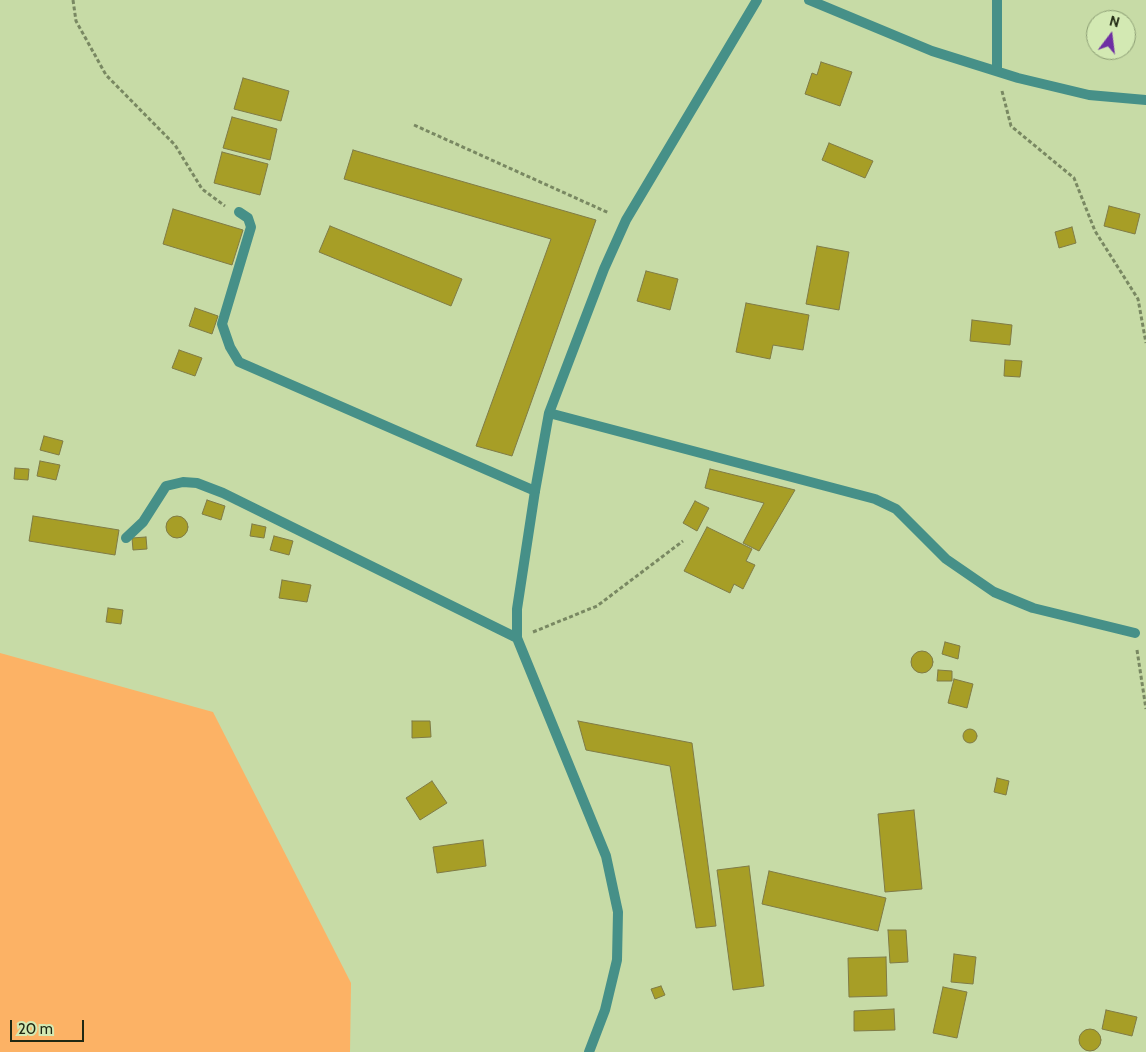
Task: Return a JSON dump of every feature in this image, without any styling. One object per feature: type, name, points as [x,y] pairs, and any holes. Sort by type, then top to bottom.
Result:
[{"type":"street","points":[[589,1052],[605,1010],[617,960],[618,912],[606,856],[517,638],[516,609],[549,413],[574,342],[626,220],[756,0]]},
{"type":"street","points":[[809,0],[932,51],[997,71],[1089,95],[1146,100]]},
{"type":"street","points":[[997,0],[997,71]]},
{"type":"street","points":[[239,212],[248,218],[251,227],[222,324],[230,347],[239,362],[535,491]]},
{"type":"street","points":[[549,413],[875,500],[896,508],[946,559],[994,592],[1033,608],[1135,633]]},
{"type":"street","points":[[126,538],[143,522],[166,486],[183,482],[196,484],[223,493],[517,638]]},
{"type":"path","points":[[73,0],[76,22],[106,75],[175,144],[202,188],[220,204],[239,212]]},
{"type":"path","points":[[997,71],[1011,126],[1074,178],[1095,231],[1138,299],[1146,343]]},
{"type":"path","points":[[414,125],[626,220]]},
{"type":"path","points":[[517,638],[597,606],[683,541]]},
{"type":"path","points":[[1135,633],[1146,709]]},
{"type":"shaded area","points":[[0,653],[213,712],[351,983],[350,1052],[0,1052]]},
{"type":"building","points":[[821,62],[852,72],[840,106],[805,94],[812,73],[817,75]]},
{"type":"building","points":[[243,78],[289,91],[281,121],[234,109]]},
{"type":"building","points":[[232,117],[277,129],[270,160],[223,148]]},
{"type":"building","points":[[829,143],[873,161],[865,178],[822,160]]},
{"type":"building","points":[[353,150],[596,220],[512,456],[476,446],[551,239],[344,179]]},
{"type":"building","points":[[222,152],[268,164],[260,195],[214,183]]},
{"type":"building","points":[[1109,206],[1140,214],[1135,234],[1104,226]]},
{"type":"building","points":[[173,209],[243,230],[232,265],[163,244]]},
{"type":"building","points":[[330,226],[462,279],[451,306],[319,252]]},
{"type":"building","points":[[1072,227],[1076,243],[1059,248],[1055,232]]},
{"type":"building","points":[[817,246],[849,252],[839,310],[806,304]]},
{"type":"building","points":[[646,271],[678,279],[670,310],[637,301]]},
{"type":"building","points":[[746,303],[809,315],[803,350],[773,345],[770,359],[736,352]]},
{"type":"building","points":[[195,308],[218,316],[212,334],[189,326]]},
{"type":"building","points":[[972,320],[1012,325],[1010,345],[970,341]]},
{"type":"building","points":[[179,350],[202,358],[195,376],[172,368]]},
{"type":"building","points":[[1005,360],[1022,361],[1020,377],[1004,376]]},
{"type":"building","points":[[44,436],[63,441],[59,455],[40,450]]},
{"type":"building","points":[[40,461],[60,465],[56,480],[37,476]]},
{"type":"building","points":[[15,468],[29,469],[28,480],[14,479]]},
{"type":"building","points":[[710,469],[795,490],[759,551],[743,543],[764,503],[705,488]]},
{"type":"building","points":[[207,500],[225,506],[221,520],[202,514]]},
{"type":"building","points":[[695,501],[709,508],[697,531],[683,523]]},
{"type":"building","points":[[33,516],[119,530],[115,555],[29,541]]},
{"type":"building","points":[[177,516],[187,523],[188,527],[181,537],[177,538],[167,531],[166,527],[173,517]]},
{"type":"building","points":[[252,524],[266,527],[264,538],[250,536]]},
{"type":"building","points":[[707,527],[752,549],[746,561],[755,565],[743,589],[734,584],[730,593],[684,571]]},
{"type":"building","points":[[274,536],[293,541],[289,555],[270,550]]},
{"type":"building","points":[[146,537],[147,549],[133,550],[132,538]]},
{"type":"building","points":[[282,580],[311,585],[307,602],[279,598]]},
{"type":"building","points":[[108,608],[123,610],[121,624],[106,622]]},
{"type":"building","points":[[945,642],[960,646],[958,659],[942,654]]},
{"type":"building","points":[[922,651],[932,658],[933,662],[926,672],[922,673],[912,666],[911,662],[918,652]]},
{"type":"building","points":[[938,670],[952,671],[952,681],[937,681]]},
{"type":"building","points":[[954,679],[973,684],[967,708],[948,703]]},
{"type":"building","points":[[412,721],[430,721],[431,737],[412,738]]},
{"type":"building","points":[[578,721],[692,743],[716,926],[696,928],[670,766],[586,750]]},
{"type":"building","points":[[970,729],[975,731],[977,736],[975,741],[970,743],[965,741],[963,736],[965,731]]},
{"type":"building","points":[[997,778],[1009,781],[1006,795],[994,792]]},
{"type":"building","points":[[432,781],[447,803],[420,820],[406,798]]},
{"type":"building","points":[[914,810],[922,889],[885,892],[878,814]]},
{"type":"building","points":[[483,840],[486,866],[437,873],[433,847]]},
{"type":"building","points":[[749,866],[764,986],[733,990],[717,870]]},
{"type":"building","points":[[769,871],[886,898],[878,931],[762,904]]},
{"type":"building","points":[[888,930],[906,930],[908,962],[890,963]]},
{"type":"building","points":[[954,954],[976,957],[973,984],[951,982]]},
{"type":"building","points":[[886,957],[887,996],[849,997],[848,958]]},
{"type":"building","points":[[661,986],[665,995],[655,999],[651,989]]},
{"type":"building","points":[[943,987],[967,992],[957,1038],[933,1033]]},
{"type":"building","points":[[894,1009],[895,1030],[854,1031],[854,1011]]},
{"type":"building","points":[[1106,1010],[1137,1017],[1132,1036],[1102,1029]]},
{"type":"building","points":[[1090,1029],[1100,1036],[1101,1040],[1094,1050],[1090,1051],[1080,1044],[1079,1040],[1086,1030]]}]
